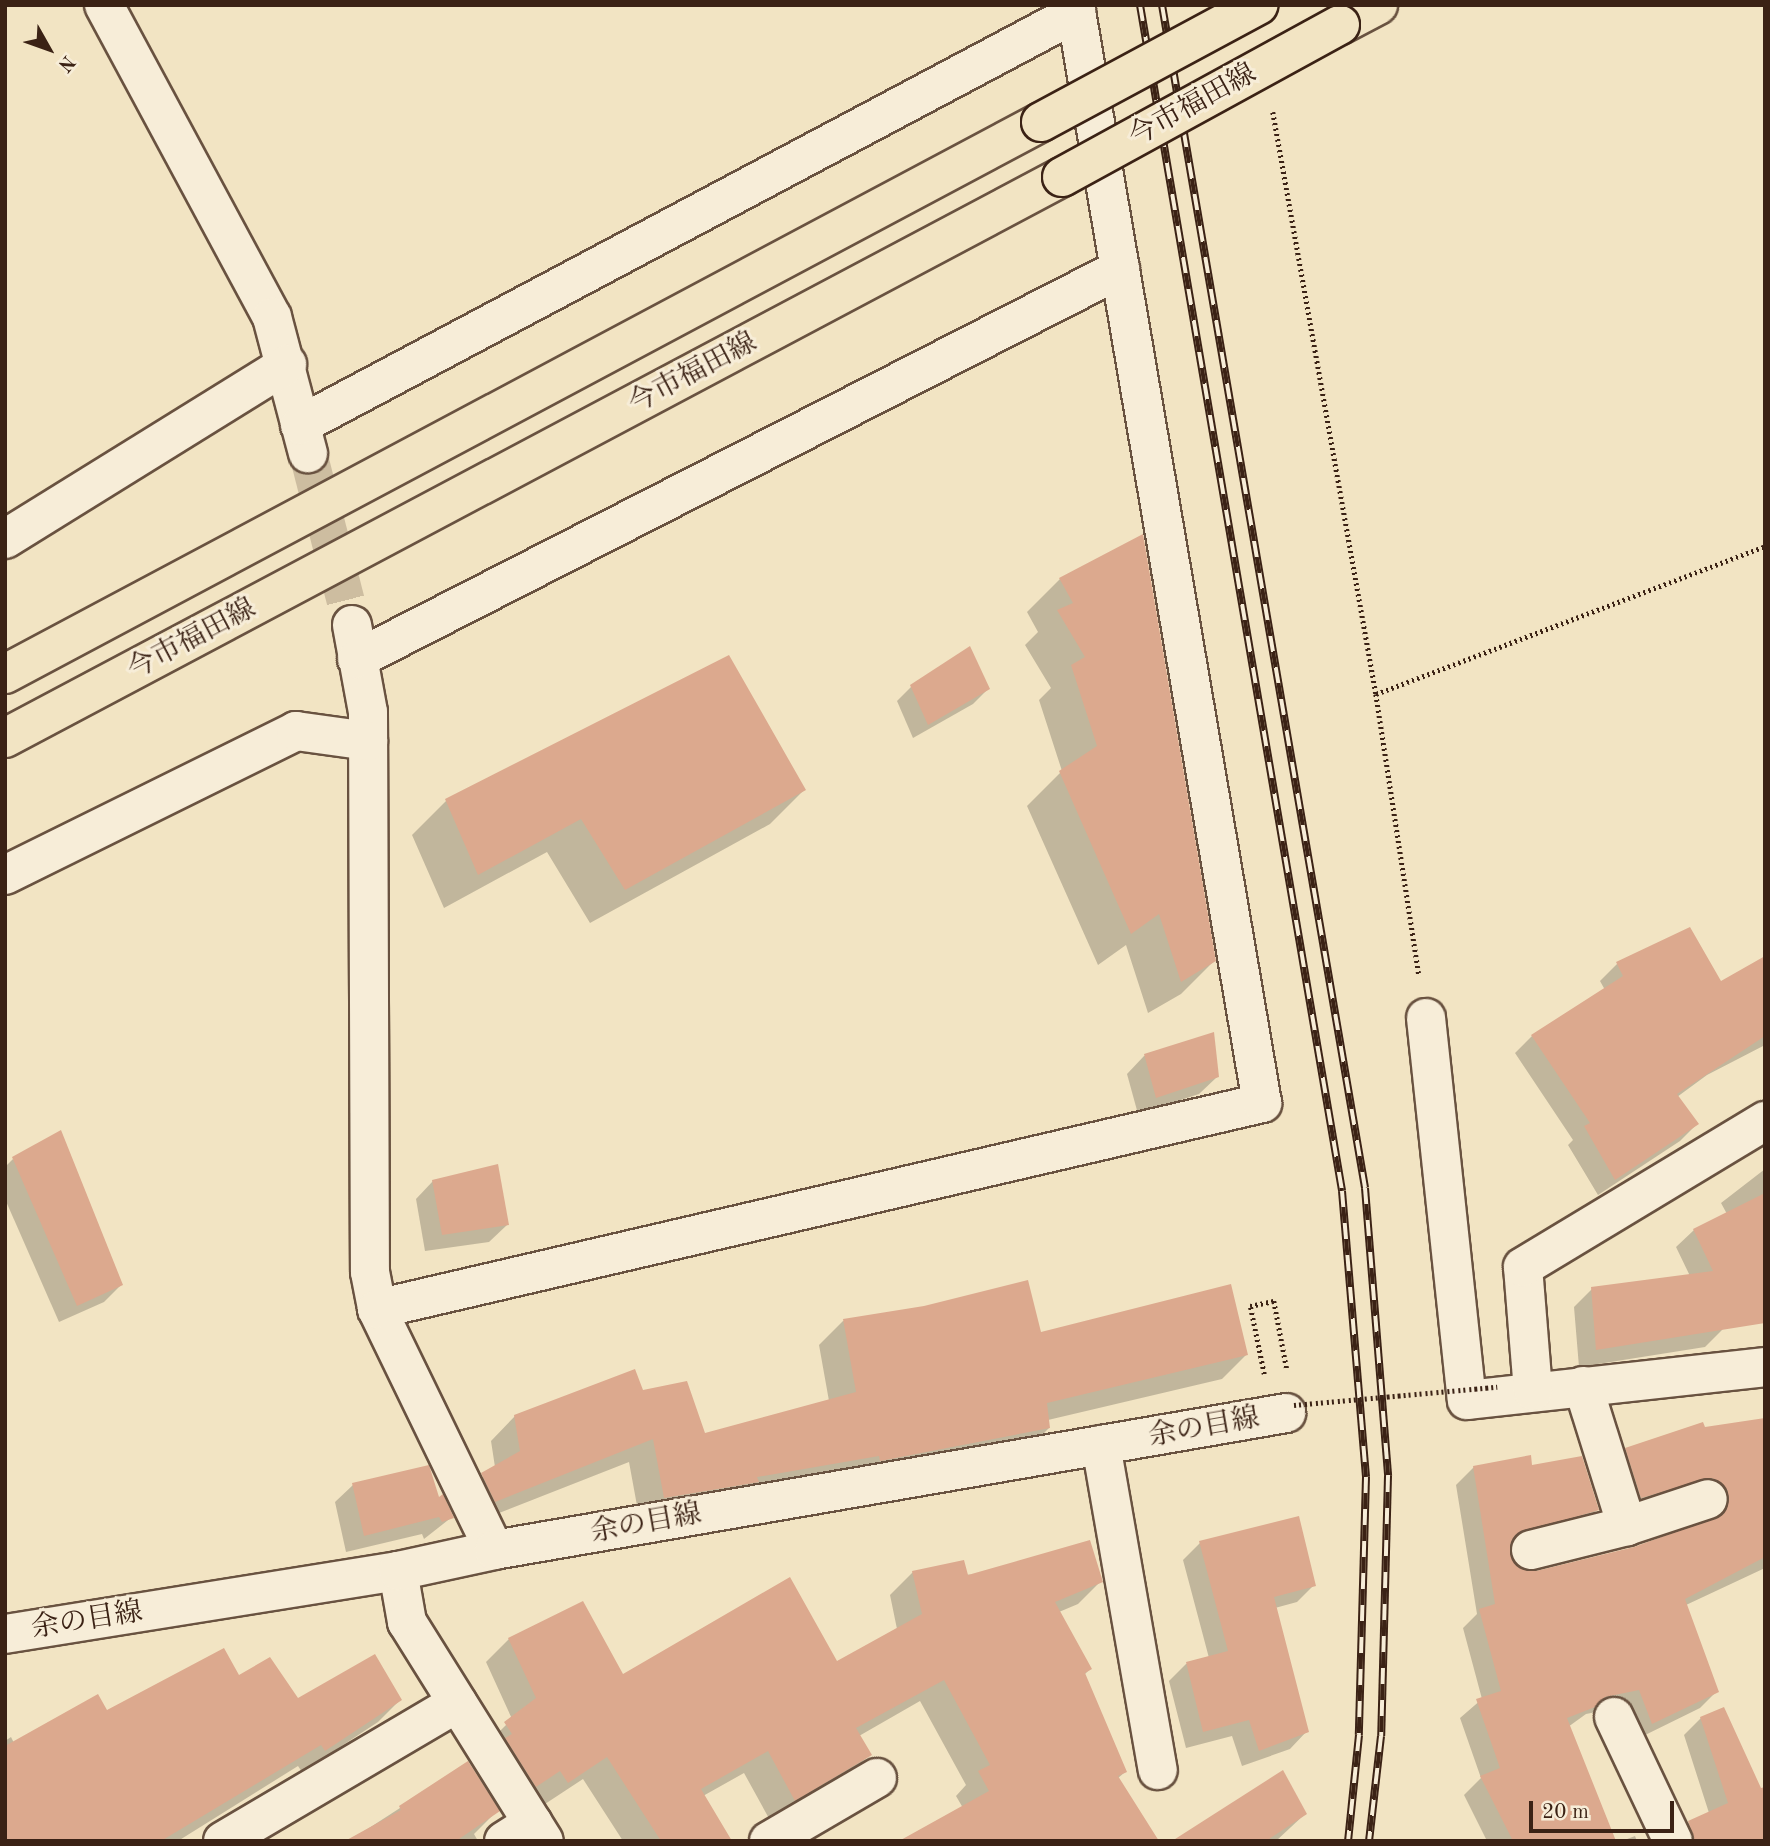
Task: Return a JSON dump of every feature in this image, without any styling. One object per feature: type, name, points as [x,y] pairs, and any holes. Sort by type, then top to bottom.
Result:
[{"type":"main road","name":"今市福田線","points":[[5,674],[1258,5]]},
{"type":"main road","name":"今市福田線","points":[[5,738],[1062,177],[1378,5]]},
{"type":"street","points":[[104,5],[272,317],[287,364],[304,439],[1075,9],[1262,1103],[377,1309]]},
{"type":"street","points":[[494,1550],[377,1309],[370,1272],[368,712],[354,642],[1119,269]]},
{"type":"street","points":[[5,539],[287,364]]},
{"type":"street","points":[[5,875],[296,731],[368,741]]},
{"type":"street","points":[[1426,1018],[1467,1400],[1515,1389],[1583,1386],[1765,1367]]},
{"type":"street","points":[[1515,1389],[1523,1267],[1765,1121]]},
{"type":"street","points":[[1583,1386],[1627,1526]]},
{"type":"street","name":"余の目線","points":[[5,1634],[402,1590],[494,1550],[1101,1445],[1285,1400]]},
{"type":"street","points":[[1101,1445],[1158,1770]]},
{"type":"street","points":[[1531,1550],[1627,1526],[1708,1499]]},
{"type":"street","points":[[402,1590],[457,1703],[527,1835]]},
{"type":"street","points":[[223,1841],[457,1703]]},
{"type":"street","points":[[1614,1717],[1673,1841]]},
{"type":"street","points":[[769,1841],[877,1778]]},
{"type":"path","points":[[1271,102],[1376,694],[1426,1018]]},
{"type":"path","points":[[1376,694],[1765,547]]},
{"type":"path","points":[[1285,1400],[1274,1301],[1250,1306],[1285,1400],[1294,1405],[1515,1389]]},
{"type":"building","points":[[1143,534],[1216,961],[1181,982],[1159,914],[1131,934],[1059,771],[1097,746],[1071,665],[1085,657],[1057,610],[1073,603],[1059,578]]},
{"type":"building","points":[[970,646],[990,689],[928,725],[910,685]]},
{"type":"building","points":[[729,655],[806,790],[625,890],[581,819],[478,875],[445,799]]},
{"type":"building","points":[[1690,927],[1721,981],[1765,956],[1765,1036],[1677,1094],[1699,1124],[1615,1180],[1584,1126],[1590,1123],[1531,1035],[1623,976],[1616,962]]},
{"type":"building","points":[[1214,1032],[1219,1077],[1156,1098],[1144,1054]]},
{"type":"building","points":[[61,1130],[123,1285],[77,1306],[12,1157]]},
{"type":"building","points":[[498,1164],[509,1225],[442,1235],[432,1180]]},
{"type":"building","points":[[1765,1193],[1765,1323],[1596,1350],[1591,1287],[1713,1271],[1693,1229]]},
{"type":"building","points":[[1028,1280],[1041,1332],[1231,1284],[1248,1355],[1047,1403],[1050,1428],[880,1461],[879,1456],[757,1477],[759,1482],[664,1498],[653,1439],[495,1502],[481,1473],[520,1451],[514,1415],[635,1369],[643,1390],[687,1381],[705,1433],[856,1392],[843,1319],[924,1306]]},
{"type":"building","points":[[1765,1418],[1765,1557],[1685,1599],[1719,1692],[1652,1724],[1639,1690],[1605,1697],[1595,1707],[1567,1718],[1616,1841],[1513,1841],[1480,1776],[1500,1768],[1476,1699],[1501,1691],[1479,1609],[1495,1604],[1473,1466],[1531,1455],[1532,1465],[1582,1456],[1599,1510],[1515,1535],[1510,1545],[1515,1565],[1536,1571],[1634,1547],[1724,1514],[1728,1491],[1712,1478],[1641,1498],[1625,1448],[1703,1422],[1705,1427]]},
{"type":"building","points":[[429,1465],[439,1497],[443,1494],[454,1518],[442,1522],[439,1517],[364,1536],[352,1483]]},
{"type":"building","points":[[1299,1516],[1316,1586],[1274,1597],[1309,1732],[1259,1751],[1249,1720],[1203,1732],[1186,1662],[1228,1651],[1199,1541]]},
{"type":"building","points":[[1090,1540],[1103,1582],[1055,1602],[1092,1669],[1085,1673],[1127,1772],[1118,1776],[1159,1841],[899,1841],[989,1791],[978,1771],[990,1765],[944,1680],[856,1728],[872,1755],[795,1801],[768,1751],[701,1789],[732,1841],[661,1841],[607,1757],[568,1783],[560,1771],[536,1787],[505,1738],[512,1734],[504,1722],[536,1698],[508,1638],[583,1601],[623,1674],[790,1577],[837,1661],[922,1614],[912,1571],[964,1560],[968,1575]]},
{"type":"building","points":[[224,1648],[239,1675],[270,1657],[298,1698],[375,1654],[402,1700],[325,1751],[321,1745],[161,1841],[5,1841],[5,1746],[98,1694],[107,1710]]},
{"type":"building","points":[[1724,1707],[1761,1788],[1765,1787],[1765,1841],[1695,1841],[1688,1821],[1728,1803],[1700,1717]]},
{"type":"building","points":[[468,1761],[500,1811],[456,1841],[345,1841],[401,1810],[399,1806]]},
{"type":"building","points":[[1283,1770],[1307,1814],[1266,1841],[1172,1841]]},
{"type":"tunnel","points":[[308,453],[352,625]]},
{"type":"railway","points":[[1140,5],[1342,1191],[1366,1477],[1359,1735],[1348,1841]]},
{"type":"railway","points":[[1162,5],[1365,1188],[1388,1476],[1381,1736],[1369,1841]]}]
